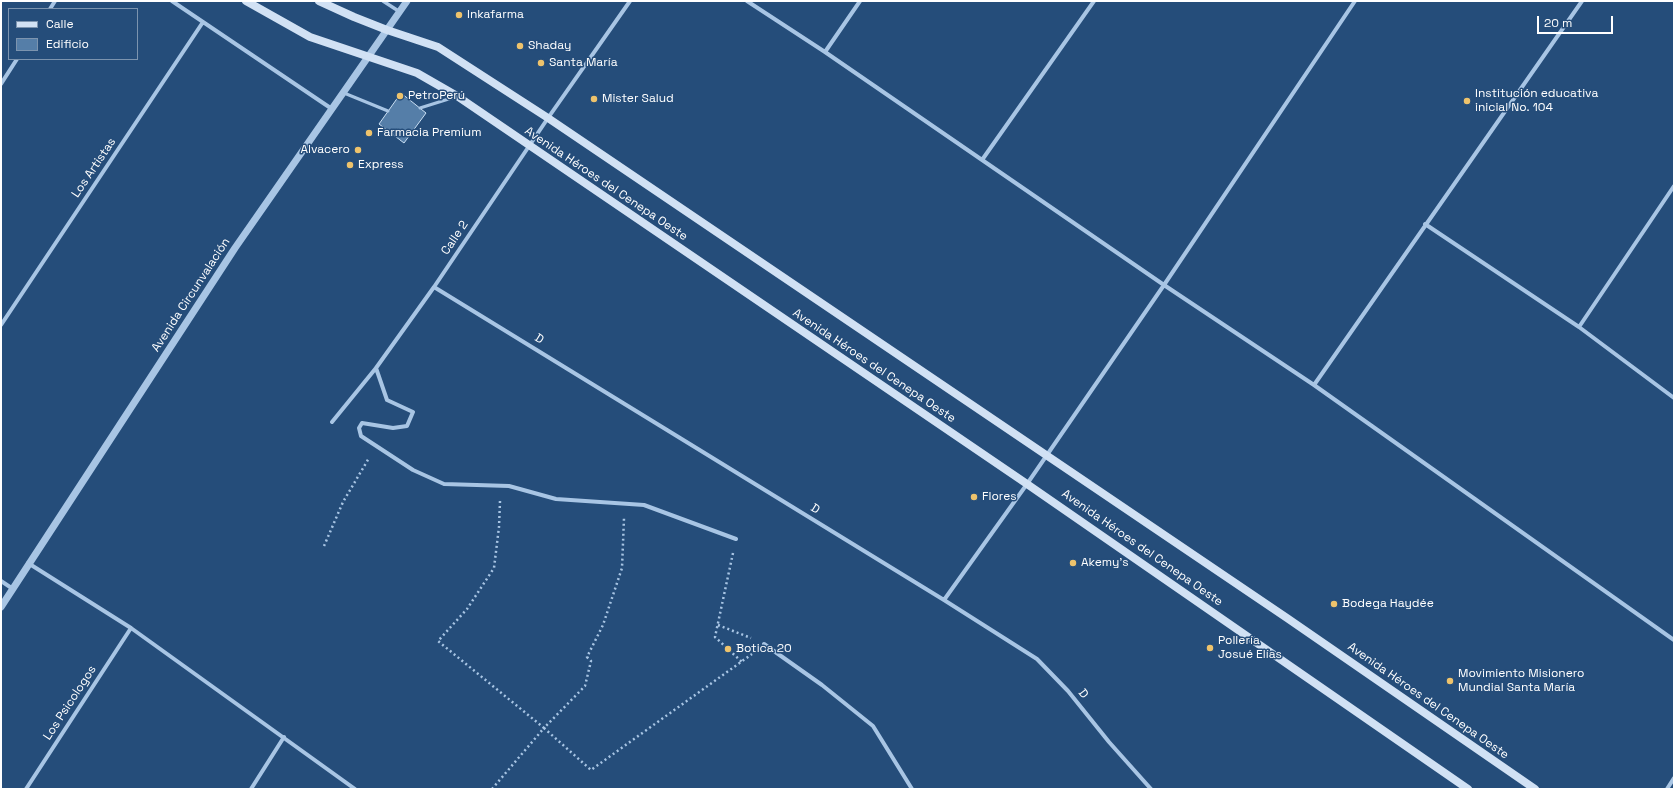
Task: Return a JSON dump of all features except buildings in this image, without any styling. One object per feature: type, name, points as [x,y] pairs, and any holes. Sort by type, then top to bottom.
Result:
[{"type":"main road","name":"Avenida Héroes del Cenepa Oeste","points":[[246,1],[310,37],[417,74],[457,96],[529,147],[1027,484],[1468,789]]},
{"type":"main road","name":"Avenida Héroes del Cenepa Oeste","points":[[319,1],[387,30],[438,47],[548,118],[1287,618],[1535,789]]},
{"type":"street","points":[[172,1],[332,109]]},
{"type":"street","points":[[384,1],[400,12]]},
{"type":"street","name":"Avenida Circunvalación","points":[[1,607],[235,248],[407,1]]},
{"type":"street","name":"Calle 2","points":[[332,422],[376,368],[434,287],[548,118],[630,1]]},
{"type":"street","points":[[747,1],[825,52],[1164,285],[1314,385],[1674,640]]},
{"type":"street","points":[[825,52],[860,1]]},
{"type":"street","points":[[982,160],[1094,1]]},
{"type":"street","points":[[944,600],[1027,484],[1164,285],[1355,1]]},
{"type":"street","points":[[1314,385],[1582,1]]},
{"type":"street","name":"Los Artistas","points":[[1,325],[203,22]]},
{"type":"street","points":[[1,84],[16,60]]},
{"type":"street","points":[[1579,327],[1674,186]]},
{"type":"street","points":[[1425,224],[1579,327],[1674,398]]},
{"type":"street","name":"D","points":[[434,287],[944,600],[1036,659],[1068,691],[1109,742],[1151,789]]},
{"type":"street","points":[[376,368],[387,400],[413,412],[407,426],[393,428],[362,423],[359,428],[361,436],[413,470],[444,484],[509,486],[556,499],[644,505],[664,511],[736,539]]},
{"type":"street","points":[[28,564],[131,628],[355,789]]},
{"type":"street","points":[[1,580],[13,588]]},
{"type":"street","name":"Los Psicologos","points":[[26,789],[131,628]]},
{"type":"street","points":[[764,644],[822,685],[873,726],[912,789]]},
{"type":"street","points":[[251,789],[284,737]]},
{"type":"street","points":[[1667,789],[1674,778]]},
{"type":"lane","points":[[344,93],[388,111]]},
{"type":"lane","points":[[420,108],[457,96]]},
{"type":"path","points":[[324,546],[343,502],[376,446]]},
{"type":"path","points":[[501,486],[499,527],[494,568],[467,610],[438,641],[544,728],[591,770],[742,662],[764,644],[718,625]]},
{"type":"path","points":[[492,789],[544,728],[585,686],[591,661],[587,657],[604,624],[622,568],[625,503]]},
{"type":"path","points":[[736,539],[715,638],[742,662]]},
{"type":"place","name":"Inkafarma","points":[[459,15]]},
{"type":"place","name":"Shaday","points":[[520,46]]},
{"type":"place","name":"Santa María","points":[[541,63]]},
{"type":"place","name":"PetroPerú","points":[[400,96]]},
{"type":"place","name":"Mister Salud","points":[[594,99]]},
{"type":"place","name":"Institución educativa inicial No. 104","points":[[1467,101]]},
{"type":"place","name":"Farmacia Premium","points":[[369,133]]},
{"type":"place","name":"Alvacero","points":[[358,150]]},
{"type":"place","name":"Express","points":[[350,165]]},
{"type":"place","name":"Flores","points":[[974,497]]},
{"type":"place","name":"Akemy's","points":[[1073,563]]},
{"type":"place","name":"Bodega Haydée","points":[[1334,604]]},
{"type":"place","name":"Pollería Josué Elías","points":[[1210,648]]},
{"type":"place","name":"Botica 20","points":[[728,649]]},
{"type":"place","name":"Movimiento Misionero Mundial Santa María","points":[[1450,681]]}]
